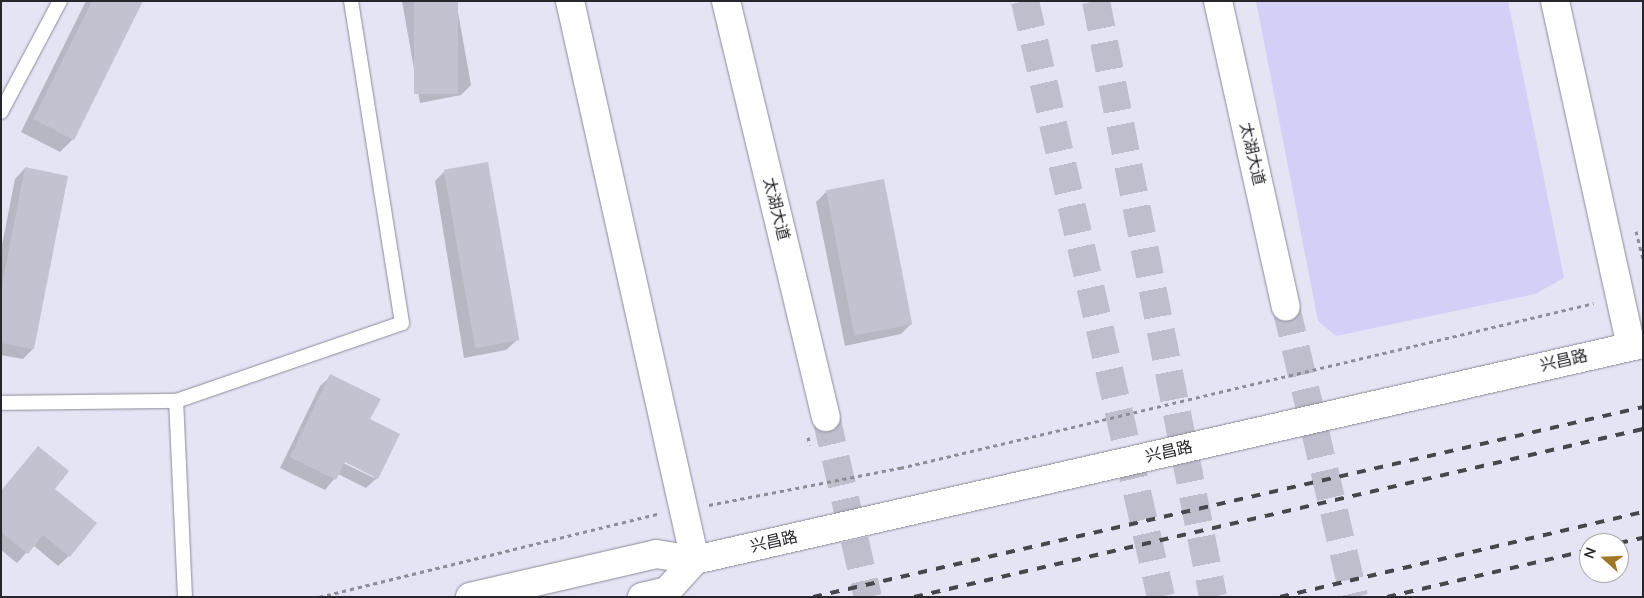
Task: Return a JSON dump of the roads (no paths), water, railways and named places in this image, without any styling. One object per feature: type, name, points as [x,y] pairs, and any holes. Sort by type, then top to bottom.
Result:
[{"type":"main road","points":[[570,1],[695,560],[667,591],[642,597]]},
{"type":"main road","name":"太湖大道","points":[[726,1],[826,417]]},
{"type":"main road","name":"太湖大道","points":[[1218,1],[1286,307]]},
{"type":"main road","points":[[1555,1],[1619,299],[1637,345]]},
{"type":"main road","name":"兴昌路","points":[[470,597],[656,554],[695,560],[1637,345]]},
{"type":"lane","points":[[1,112],[60,1]]},
{"type":"lane","points":[[1,404],[176,401],[402,324],[351,1]]},
{"type":"lane","points":[[176,401],[185,597]]},
{"type":"tunnel","points":[[1025,1],[1161,597]]},
{"type":"tunnel","points":[[1096,1],[1213,597]]},
{"type":"tunnel","points":[[1286,307],[1354,597]]},
{"type":"tunnel","points":[[826,417],[868,597]]},
{"type":"railway","points":[[813,597],[1643,407]]},
{"type":"railway","points":[[914,597],[1643,429]]},
{"type":"railway","points":[[1280,597],[1643,512]]},
{"type":"railway","points":[[1629,541],[1643,538]]},
{"type":"railway","points":[[1387,597],[1579,552]]}]
